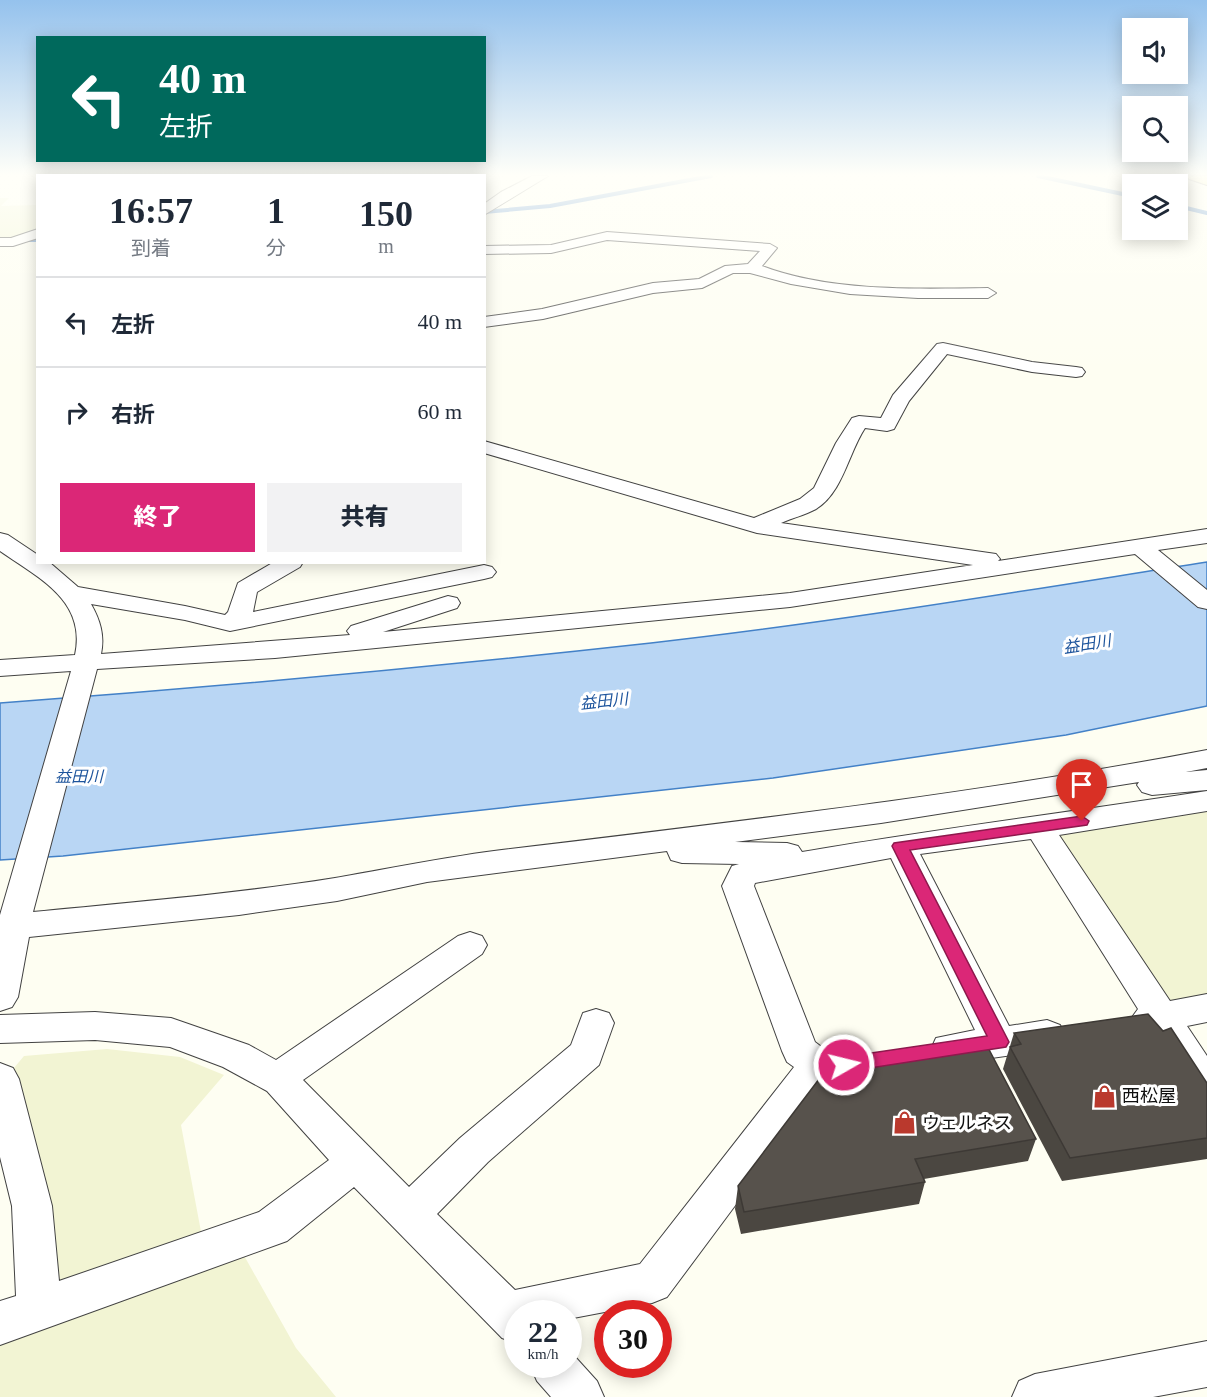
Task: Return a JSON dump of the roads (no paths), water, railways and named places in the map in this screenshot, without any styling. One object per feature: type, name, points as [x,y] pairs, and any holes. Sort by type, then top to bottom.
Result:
[{"type":"street","points":[[486,250],[551,249],[585,241]]},
{"type":"street","points":[[691,241],[753,245],[770,249],[752,268]]},
{"type":"street","points":[[486,322],[543,314],[653,288],[702,283],[730,269],[752,268],[788,279],[840,289],[906,294],[988,293]]},
{"type":"street","points":[[757,526],[808,504],[817,497],[835,471],[844,446],[859,422],[887,425],[900,399],[943,348],[1032,367],[1076,372]]},
{"type":"street","points":[[486,448],[757,526],[985,560],[1073,550],[1093,552]]},
{"type":"street","points":[[0,668],[85,668],[790,600],[1093,552],[1142,549],[1207,536]]},
{"type":"street","points":[[7,545],[36,541]]},
{"type":"street","points":[[0,997],[10,922],[85,668],[91,636],[84,613],[73,593],[7,545]]},
{"type":"street","points":[[1142,549],[1207,602]]},
{"type":"street","points":[[230,624],[240,614],[246,588],[288,564]]},
{"type":"street","points":[[73,593],[185,613],[230,624],[484,572]]},
{"type":"street","points":[[312,647],[448,603]]},
{"type":"street","points":[[10,922],[239,903],[337,889],[427,871],[881,813],[1133,774],[1207,759]]},
{"type":"street","points":[[1133,774],[1153,786],[1207,780]]},
{"type":"street","points":[[561,1300],[652,1282],[811,1075],[829,1064],[800,1051],[738,886],[743,874],[900,846],[1039,828],[1207,801]]},
{"type":"street","points":[[1039,828],[1207,1087]]},
{"type":"street","points":[[632,844],[659,852],[786,853],[808,862]]},
{"type":"street","points":[[900,846],[999,1042]]},
{"type":"street","points":[[280,1080],[291,1068],[470,945]]},
{"type":"street","points":[[1116,1025],[1207,1008]]},
{"type":"street","points":[[410,1214],[474,1150],[586,1054],[596,1023]]},
{"type":"street","points":[[0,1029],[95,1026],[171,1033],[236,1056],[280,1080],[357,1162],[504,1309]]},
{"type":"street","points":[[922,1053],[1081,1030]]},
{"type":"street","points":[[0,1079],[32,1206],[39,1309]]},
{"type":"street","points":[[0,1323],[272,1227],[357,1162]]},
{"type":"street","points":[[1035,1397],[1207,1364]]},
{"type":"street","points":[[565,1378],[581,1397]]},
{"type":"water","name":"益田川","points":[[1207,562],[1207,706],[1066,735],[773,778],[63,856],[0,860],[0,703],[326,676],[721,635],[860,616]]},
{"type":"place","name":"西松屋","points":[[1104,1096]]},
{"type":"place","name":"ウェルネス","points":[[904,1123]]}]
